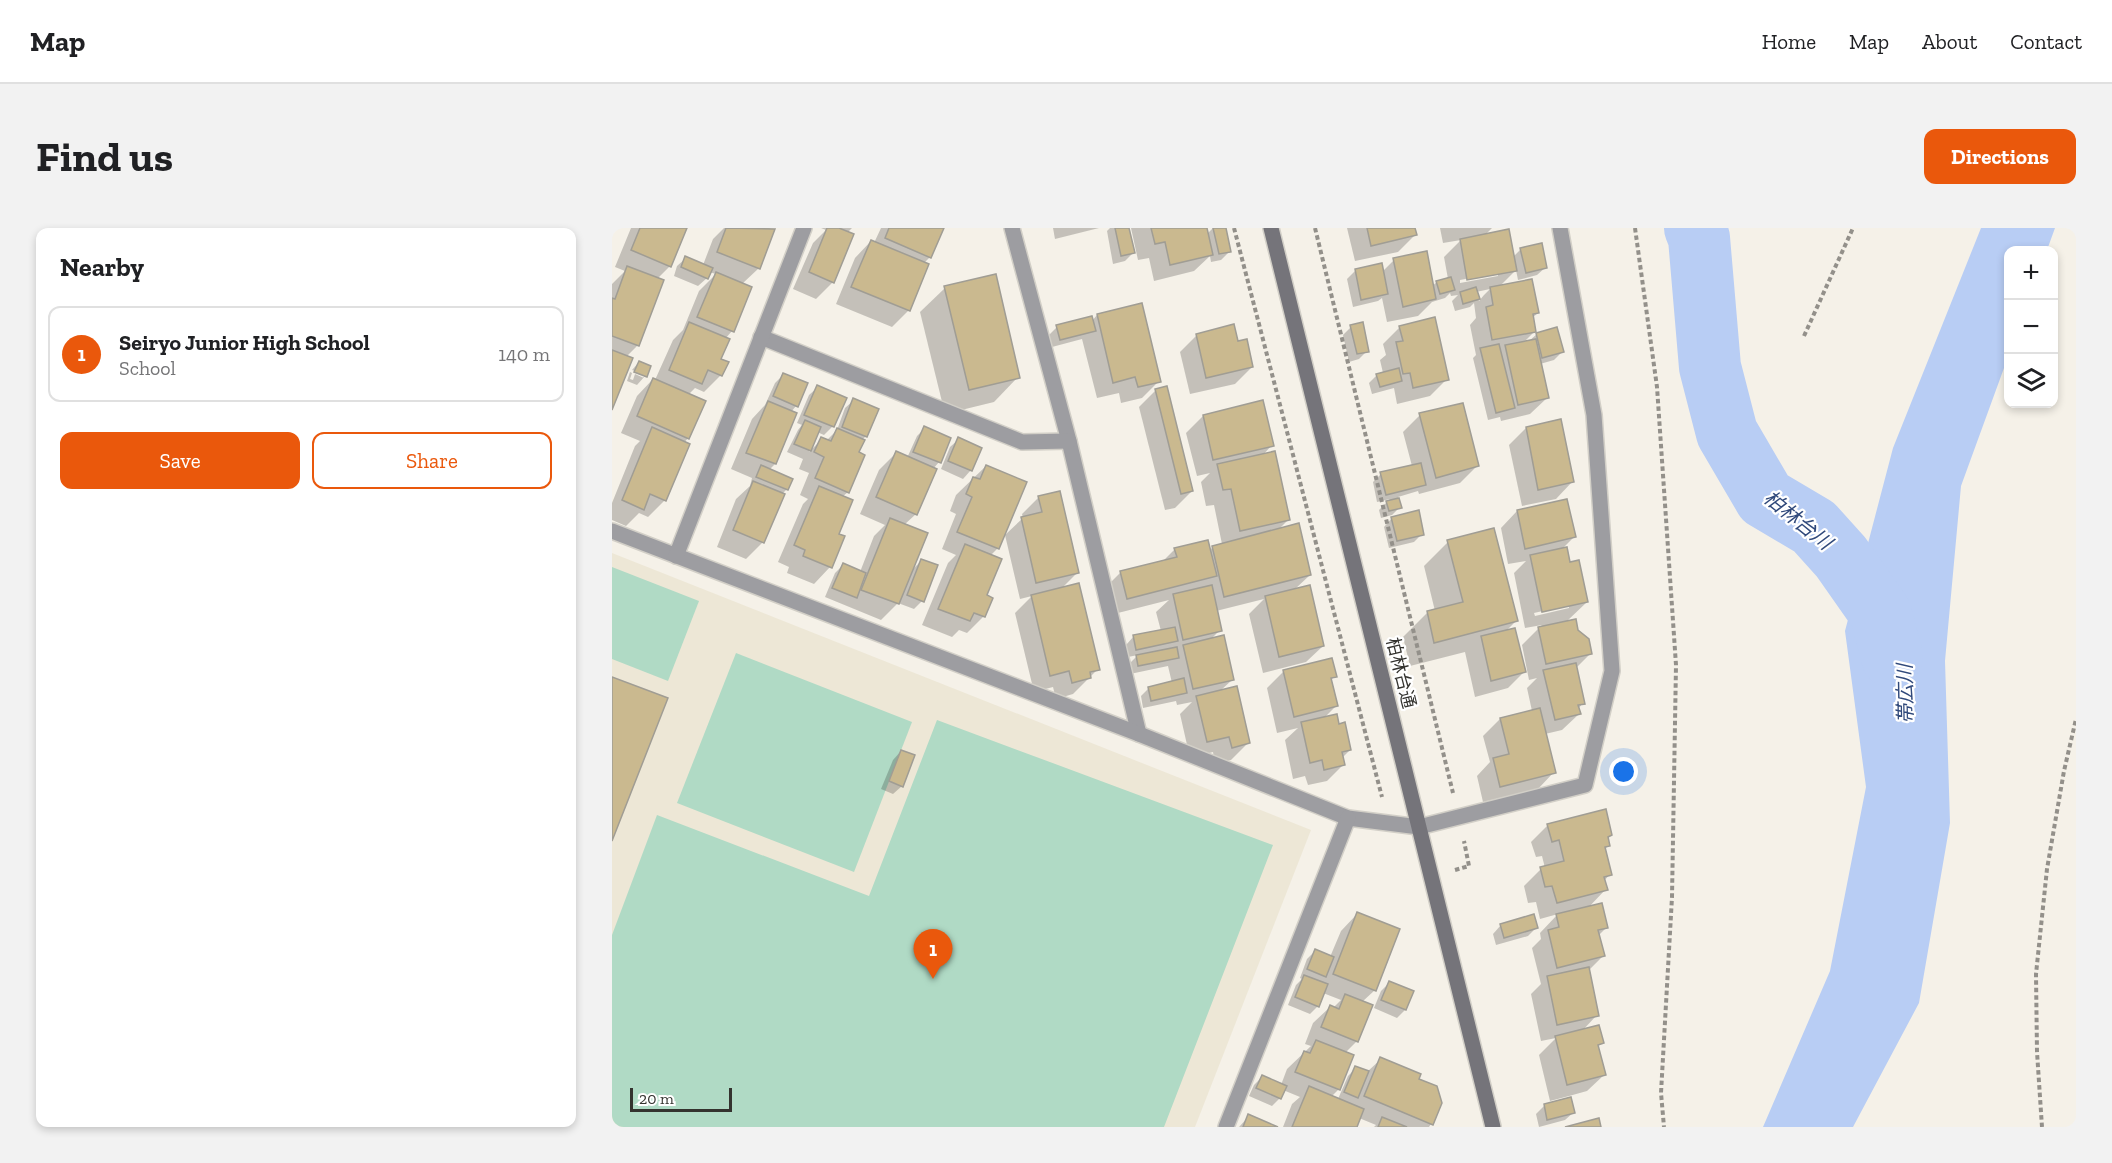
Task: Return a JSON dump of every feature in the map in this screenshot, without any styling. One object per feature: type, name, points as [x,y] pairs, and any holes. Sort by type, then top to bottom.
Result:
[{"type":"street","points":[[676,556],[804,228]]},
{"type":"street","points":[[1012,228],[1069,441],[1139,734]]},
{"type":"street","name":"柏林台通","points":[[1271,228],[1493,1127]]},
{"type":"street","points":[[612,531],[1139,734],[1348,818],[1419,827],[1585,784],[1612,671],[1594,415],[1560,228]]},
{"type":"street","points":[[761,337],[1022,442],[1069,441]]},
{"type":"street","points":[[1226,1127],[1348,818]]},
{"type":"path","points":[[1635,228],[1657,387],[1676,665],[1672,897],[1661,1093],[1664,1127]]},
{"type":"path","points":[[1804,336],[1852,228]]},
{"type":"path","points":[[2042,1127],[2037,1052],[2036,974],[2047,869],[2064,771],[2076,719]]},
{"type":"shaded area","points":[[612,553],[1311,830],[1195,1127],[612,1127]]},
{"type":"green space","points":[[612,567],[699,601],[668,681],[612,659]]},
{"type":"green space","points":[[736,653],[912,722],[854,872],[677,803]]},
{"type":"green space","points":[[937,720],[1273,845],[1164,1127],[612,1127],[612,935],[657,815],[869,896]]},
{"type":"water","name":"帯広川","points":[[1981,228],[2055,228],[2048,246],[2004,246],[2004,368],[1961,486],[1945,661],[1950,823],[1919,1003],[1853,1127],[1763,1127],[1830,971],[1866,787],[1845,631],[1893,448]]},
{"type":"building","points":[[640,228],[687,228],[671,267],[631,250]]},
{"type":"building","points":[[726,228],[775,229],[760,269],[717,252]]},
{"type":"building","points":[[827,228],[839,228],[854,234],[834,283],[809,272]]},
{"type":"building","points":[[889,228],[944,228],[931,258],[885,238]]},
{"type":"building","points":[[1115,228],[1129,228],[1135,253],[1121,256]]},
{"type":"building","points":[[1151,228],[1207,228],[1213,255],[1170,265],[1165,242],[1155,244]]},
{"type":"building","points":[[1213,228],[1226,228],[1231,252],[1219,254]]},
{"type":"building","points":[[1367,228],[1415,228],[1417,235],[1371,246]]},
{"type":"building","points":[[1509,229],[1517,271],[1467,280],[1460,239]]},
{"type":"building","points":[[871,240],[929,264],[910,311],[851,287]]},
{"type":"building","points":[[1542,243],[1547,268],[1526,273],[1520,248]]},
{"type":"building","points":[[1427,251],[1436,299],[1403,307],[1393,258]]},
{"type":"building","points":[[685,256],[713,268],[708,279],[681,267]]},
{"type":"building","points":[[1382,263],[1388,294],[1361,300],[1355,269]]},
{"type":"building","points":[[627,266],[664,280],[639,346],[612,336],[612,298],[615,299]]},
{"type":"building","points":[[716,272],[752,287],[734,332],[697,317]]},
{"type":"building","points":[[996,274],[1020,378],[969,390],[944,286]]},
{"type":"building","points":[[1451,277],[1455,290],[1440,294],[1436,281]]},
{"type":"building","points":[[1532,279],[1539,313],[1533,314],[1536,332],[1492,340],[1486,307],[1493,305],[1490,287]]},
{"type":"building","points":[[1476,287],[1480,299],[1463,304],[1460,292]]},
{"type":"building","points":[[1142,303],[1161,382],[1138,387],[1135,377],[1113,383],[1097,314]]},
{"type":"building","points":[[1092,316],[1096,331],[1060,340],[1056,325]]},
{"type":"building","points":[[1435,317],[1449,380],[1413,388],[1410,373],[1403,374],[1396,342],[1403,341],[1399,326]]},
{"type":"building","points":[[689,322],[730,339],[721,359],[729,362],[722,376],[708,370],[702,384],[669,370]]},
{"type":"building","points":[[1363,322],[1369,352],[1357,354],[1350,325]]},
{"type":"building","points":[[1234,324],[1238,341],[1247,339],[1253,367],[1206,378],[1196,334]]},
{"type":"building","points":[[1557,327],[1564,352],[1542,358],[1536,333]]},
{"type":"building","points":[[1536,339],[1549,398],[1518,405],[1505,345]]},
{"type":"building","points":[[1499,344],[1515,408],[1496,413],[1480,348]]},
{"type":"building","points":[[612,350],[633,358],[612,410]]},
{"type":"building","points":[[639,361],[651,366],[647,377],[634,372]]},
{"type":"building","points":[[1399,368],[1402,381],[1380,387],[1376,374]]},
{"type":"building","points":[[783,373],[808,383],[798,407],[773,396]]},
{"type":"building","points":[[653,378],[706,401],[689,439],[637,416]]},
{"type":"building","points":[[817,385],[847,398],[834,427],[804,415]]},
{"type":"building","points":[[1167,386],[1193,491],[1181,494],[1155,389]]},
{"type":"building","points":[[853,398],[879,409],[867,437],[842,427]]},
{"type":"building","points":[[1263,400],[1274,446],[1213,460],[1203,415]]},
{"type":"building","points":[[768,401],[797,413],[776,464],[746,453]]},
{"type":"building","points":[[1463,403],[1479,466],[1436,478],[1419,413]]},
{"type":"building","points":[[1561,419],[1574,482],[1538,490],[1526,427]]},
{"type":"building","points":[[805,420],[821,427],[811,451],[794,444]]},
{"type":"building","points":[[924,426],[951,438],[941,463],[913,452]]},
{"type":"building","points":[[652,427],[690,444],[666,501],[650,494],[644,510],[622,500]]},
{"type":"building","points":[[837,428],[865,440],[859,452],[865,455],[849,493],[815,478],[824,457],[814,452],[821,437],[831,441]]},
{"type":"building","points":[[958,437],[982,448],[972,471],[948,461]]},
{"type":"building","points":[[896,451],[937,469],[917,515],[876,497]]},
{"type":"building","points":[[1275,451],[1290,520],[1240,531],[1231,489],[1223,490],[1217,464]]},
{"type":"building","points":[[1421,463],[1426,485],[1386,495],[1380,472]]},
{"type":"building","points":[[761,465],[793,479],[788,490],[756,477]]},
{"type":"building","points":[[986,465],[1027,482],[999,549],[957,532],[972,497],[966,494],[973,477],[980,479]]},
{"type":"building","points":[[753,481],[785,494],[764,543],[733,530]]},
{"type":"building","points":[[819,486],[853,500],[839,534],[845,536],[832,568],[803,556],[805,550],[794,545]]},
{"type":"building","points":[[1060,491],[1079,573],[1036,583],[1021,517],[1042,512],[1038,496]]},
{"type":"building","points":[[1399,498],[1402,508],[1389,511],[1386,501]]},
{"type":"building","points":[[1567,499],[1576,537],[1525,549],[1517,510]]},
{"type":"building","points":[[1419,510],[1424,535],[1397,541],[1391,517]]},
{"type":"building","points":[[890,518],[928,533],[899,604],[861,590]]},
{"type":"building","points":[[1299,523],[1311,575],[1224,597],[1212,546]]},
{"type":"building","points":[[1494,528],[1518,621],[1434,643],[1427,611],[1463,602],[1447,540]]},
{"type":"building","points":[[1208,540],[1217,576],[1127,599],[1120,571],[1177,557],[1174,548]]},
{"type":"building","points":[[965,544],[1002,559],[987,595],[993,598],[985,617],[974,613],[970,621],[938,609]]},
{"type":"building","points":[[1567,547],[1570,562],[1579,560],[1588,602],[1542,612],[1530,555]]},
{"type":"building","points":[[921,559],[938,565],[924,602],[907,595]]},
{"type":"building","points":[[843,563],[866,573],[857,598],[832,588]]},
{"type":"building","points":[[1079,583],[1100,670],[1090,672],[1091,678],[1072,683],[1069,671],[1050,676],[1031,595]]},
{"type":"building","points":[[1212,585],[1222,631],[1183,640],[1173,594]]},
{"type":"building","points":[[1310,585],[1324,646],[1279,657],[1265,596]]},
{"type":"building","points":[[1576,619],[1578,630],[1589,639],[1592,654],[1546,664],[1538,627]]},
{"type":"building","points":[[1175,627],[1178,641],[1136,650],[1133,635]]},
{"type":"building","points":[[1515,628],[1526,672],[1491,681],[1481,636]]},
{"type":"building","points":[[1224,635],[1234,680],[1193,689],[1183,645]]},
{"type":"building","points":[[1177,647],[1179,658],[1138,666],[1136,655]]},
{"type":"building","points":[[1332,658],[1337,677],[1331,678],[1338,706],[1294,717],[1283,670]]},
{"type":"building","points":[[1576,663],[1585,704],[1578,705],[1581,714],[1555,720],[1543,670]]},
{"type":"building","points":[[612,677],[668,698],[612,841]]},
{"type":"building","points":[[1184,678],[1187,693],[1151,701],[1148,687]]},
{"type":"building","points":[[1237,686],[1250,743],[1232,748],[1229,737],[1207,742],[1196,696]]},
{"type":"building","points":[[1540,708],[1556,773],[1500,787],[1493,758],[1509,754],[1500,718]]},
{"type":"building","points":[[1337,714],[1339,724],[1345,722],[1351,750],[1342,752],[1345,765],[1324,770],[1322,760],[1310,763],[1301,722]]},
{"type":"building","points":[[901,750],[915,755],[903,787],[889,781]]},
{"type":"building","points":[[1606,809],[1612,835],[1608,837],[1610,846],[1605,847],[1612,875],[1604,877],[1608,890],[1557,903],[1552,886],[1545,887],[1540,867],[1564,861],[1559,840],[1552,842],[1547,824]]},
{"type":"building","points":[[1602,903],[1608,928],[1598,930],[1605,956],[1557,968],[1548,930],[1559,927],[1556,914]]},
{"type":"building","points":[[1357,912],[1400,929],[1376,991],[1333,974]]},
{"type":"building","points":[[1534,914],[1538,928],[1504,938],[1500,924]]},
{"type":"building","points":[[1315,949],[1334,957],[1326,977],[1307,969]]},
{"type":"building","points":[[1589,967],[1599,1016],[1557,1025],[1547,976]]},
{"type":"building","points":[[1304,975],[1328,984],[1319,1007],[1295,997]]},
{"type":"building","points":[[1389,981],[1414,991],[1406,1010],[1381,1000]]},
{"type":"building","points":[[1345,994],[1373,1005],[1358,1042],[1321,1027],[1330,1005],[1339,1009]]},
{"type":"building","points":[[1599,1025],[1604,1043],[1598,1045],[1606,1075],[1567,1085],[1555,1036]]},
{"type":"building","points":[[1316,1040],[1354,1055],[1340,1090],[1295,1072],[1304,1051],[1310,1053]]},
{"type":"building","points":[[1380,1057],[1421,1074],[1419,1079],[1437,1086],[1442,1103],[1433,1125],[1364,1096]]},
{"type":"building","points":[[1355,1066],[1369,1071],[1358,1098],[1344,1092]]},
{"type":"building","points":[[1262,1075],[1287,1086],[1281,1099],[1256,1088]]},
{"type":"building","points":[[1309,1086],[1364,1109],[1357,1127],[1292,1127]]},
{"type":"building","points":[[1571,1097],[1575,1113],[1547,1120],[1544,1104]]},
{"type":"building","points":[[1248,1114],[1278,1127],[1243,1127]]},
{"type":"building","points":[[1382,1117],[1407,1127],[1378,1127]]},
{"type":"building","points":[[1599,1118],[1601,1127],[1565,1127]]},
{"type":"waterway","name":"柏林台川","points":[[1695,228],[1699,238],[1710,367],[1727,433],[1765,498],[1814,527],[1841,557],[1881,614],[1892,657]]},
{"type":"place","name":"Seiryo Junior High School","points":[[933,979]]}]
